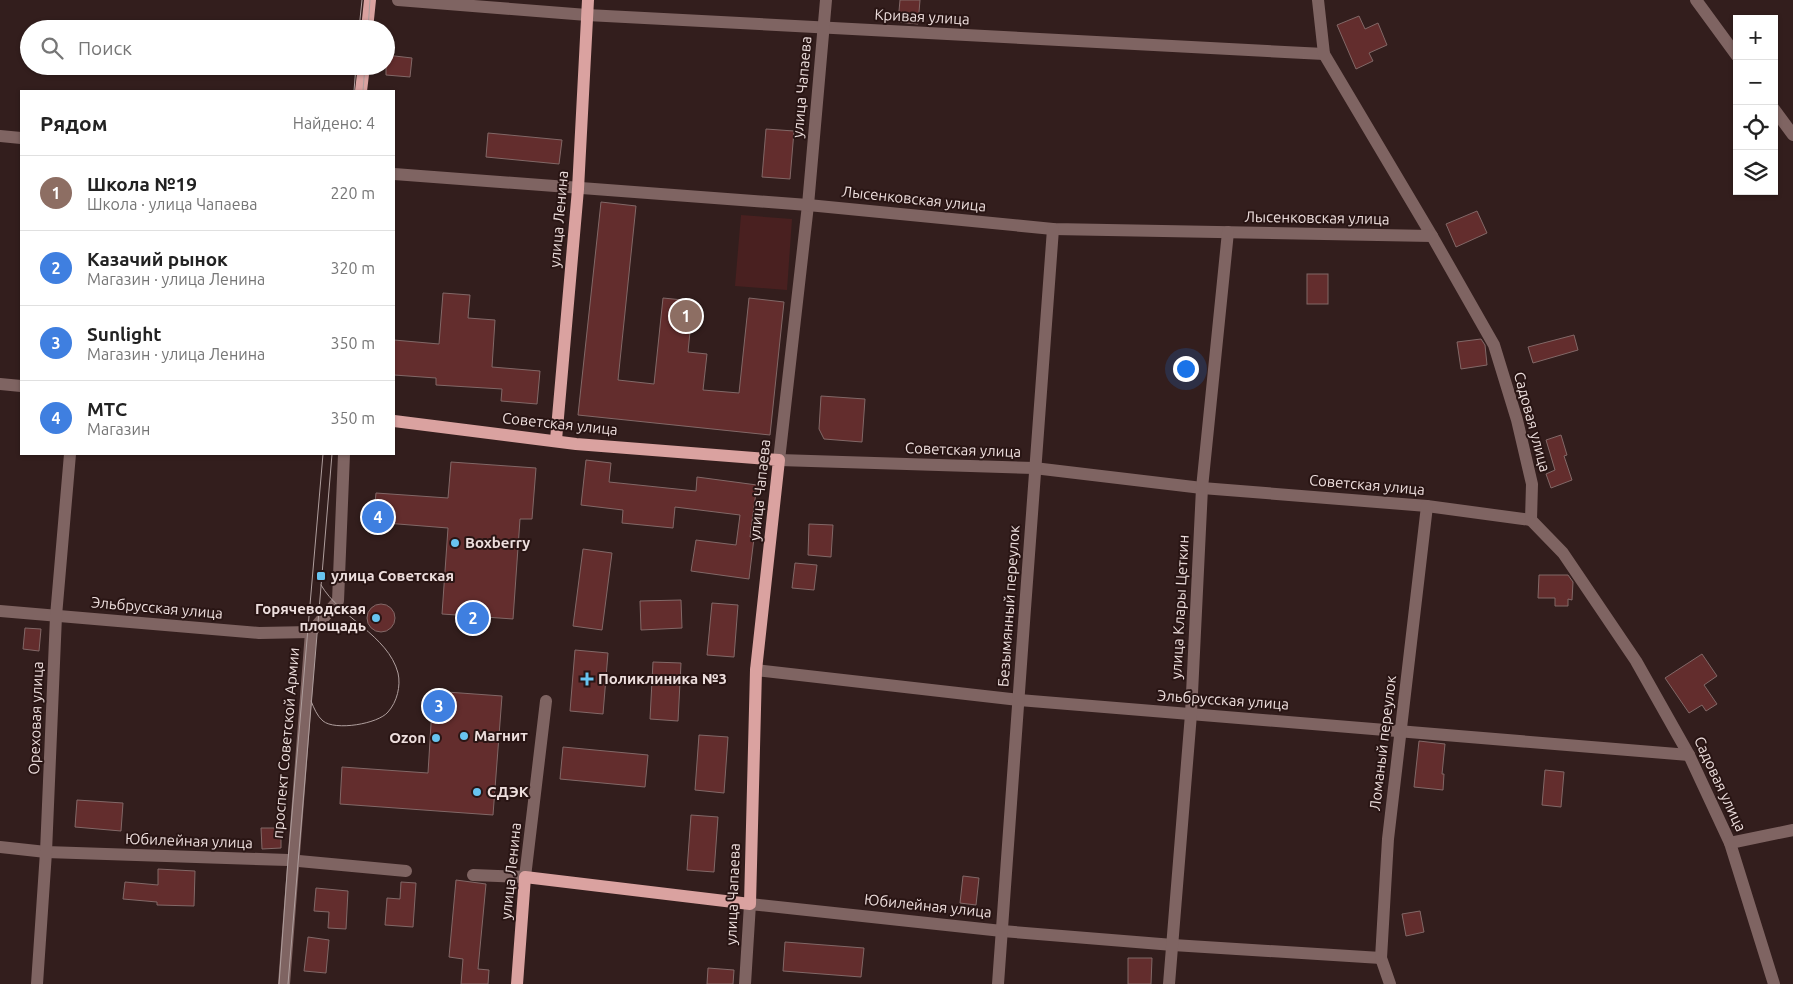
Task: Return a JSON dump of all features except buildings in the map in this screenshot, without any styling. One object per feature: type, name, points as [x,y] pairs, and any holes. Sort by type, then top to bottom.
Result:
[{"type":"main road","points":[[368,20],[370,0]]},
{"type":"main road","name":"улица Ленина","points":[[556,440],[578,189],[588,0]]},
{"type":"main road","points":[[361,90],[363,75]]},
{"type":"main road","name":"Советская улица","points":[[395,421],[576,444],[780,460]]},
{"type":"main road","name":"улица Чапаева","points":[[750,904],[756,670],[780,460]]},
{"type":"main road","name":"улица Ленина","points":[[517,984],[525,877]]},
{"type":"main road","name":"Юбилейная улица","points":[[525,877],[750,904]]},
{"type":"street","name":"Кривая улица","points":[[398,0],[587,16],[1324,54]]},
{"type":"street","name":"улица Чапаева","points":[[780,460],[808,205],[826,0]]},
{"type":"street","name":"Садовая улица","points":[[1318,0],[1324,54],[1494,345],[1517,420],[1532,484],[1531,520],[1563,553],[1621,638],[1689,755],[1730,843],[1774,984]]},
{"type":"street","points":[[1696,0],[1733,51]]},
{"type":"street","points":[[1778,114],[1793,135]]},
{"type":"street","points":[[0,136],[20,138]]},
{"type":"street","name":"Лысенковская улица","points":[[395,174],[808,205],[1053,229],[1432,236]]},
{"type":"street","name":"Безымянный переулок","points":[[998,984],[1034,468],[1053,229]]},
{"type":"street","name":"улица Клары Цеткин","points":[[1169,984],[1191,714],[1202,488],[1228,232]]},
{"type":"street","points":[[0,384],[20,386]]},
{"type":"street","name":"Ореховая улица","points":[[37,984],[46,852],[56,616],[70,455]]},
{"type":"street","name":"проспект Советской Армии","points":[[284,984],[311,632],[338,600],[344,455]]},
{"type":"street","name":"Советская улица","points":[[780,460],[1034,468],[1202,488],[1427,506],[1531,520]]},
{"type":"street","name":"Ломаный переулок","points":[[1390,984],[1381,958],[1388,839],[1427,506]]},
{"type":"street","name":"Эльбрусская улица","points":[[0,611],[259,633],[311,632]]},
{"type":"street","name":"Эльбрусская улица","points":[[756,670],[1019,700],[1689,755]]},
{"type":"street","name":"улица Ленина","points":[[525,877],[546,701]]},
{"type":"street","points":[[1730,843],[1793,830]]},
{"type":"street","name":"Юбилейная улица","points":[[0,846],[46,852],[293,861],[406,871]]},
{"type":"street","name":"Юбилейная улица","points":[[473,875],[525,877]]},
{"type":"street","name":"улица Чапаева","points":[[745,984],[750,904]]},
{"type":"street","name":"Юбилейная улица","points":[[750,904],[1002,931],[1173,945],[1381,958]]},
{"type":"shaded area","points":[[741,215],[792,219],[787,290],[735,286]]},
{"type":"tram line","points":[[360,20],[362,0]]},
{"type":"tram line","points":[[369,20],[370,0]]},
{"type":"tram line","points":[[354,90],[355,75]]},
{"type":"tram line","points":[[363,90],[364,75]]},
{"type":"tram line","points":[[279,984],[323,455]]},
{"type":"tram line","points":[[288,984],[332,455]]},
{"type":"tram line","points":[[311,701],[317,714],[323,721],[337,726],[356,725],[375,720],[388,712],[394,704],[399,688],[398,673],[393,660],[384,648],[329,597],[321,585]]},
{"type":"place","name":"Школа №19","points":[[686,316]]},
{"type":"place","name":"МТС","points":[[378,517]]},
{"type":"place","name":"Boxberry","points":[[455,543]]},
{"type":"place","name":"улица Советская","points":[[321,576]]},
{"type":"place","name":"Горячеводская площадь","points":[[376,618]]},
{"type":"place","name":"Казачий рынок","points":[[473,618]]},
{"type":"place","name":"Поликлиника №3","points":[[587,679]]},
{"type":"place","name":"Sunlight","points":[[439,706]]},
{"type":"place","name":"Магнит","points":[[464,736]]},
{"type":"place","name":"Ozon","points":[[436,738]]},
{"type":"place","name":"СДЭК","points":[[477,792]]}]
